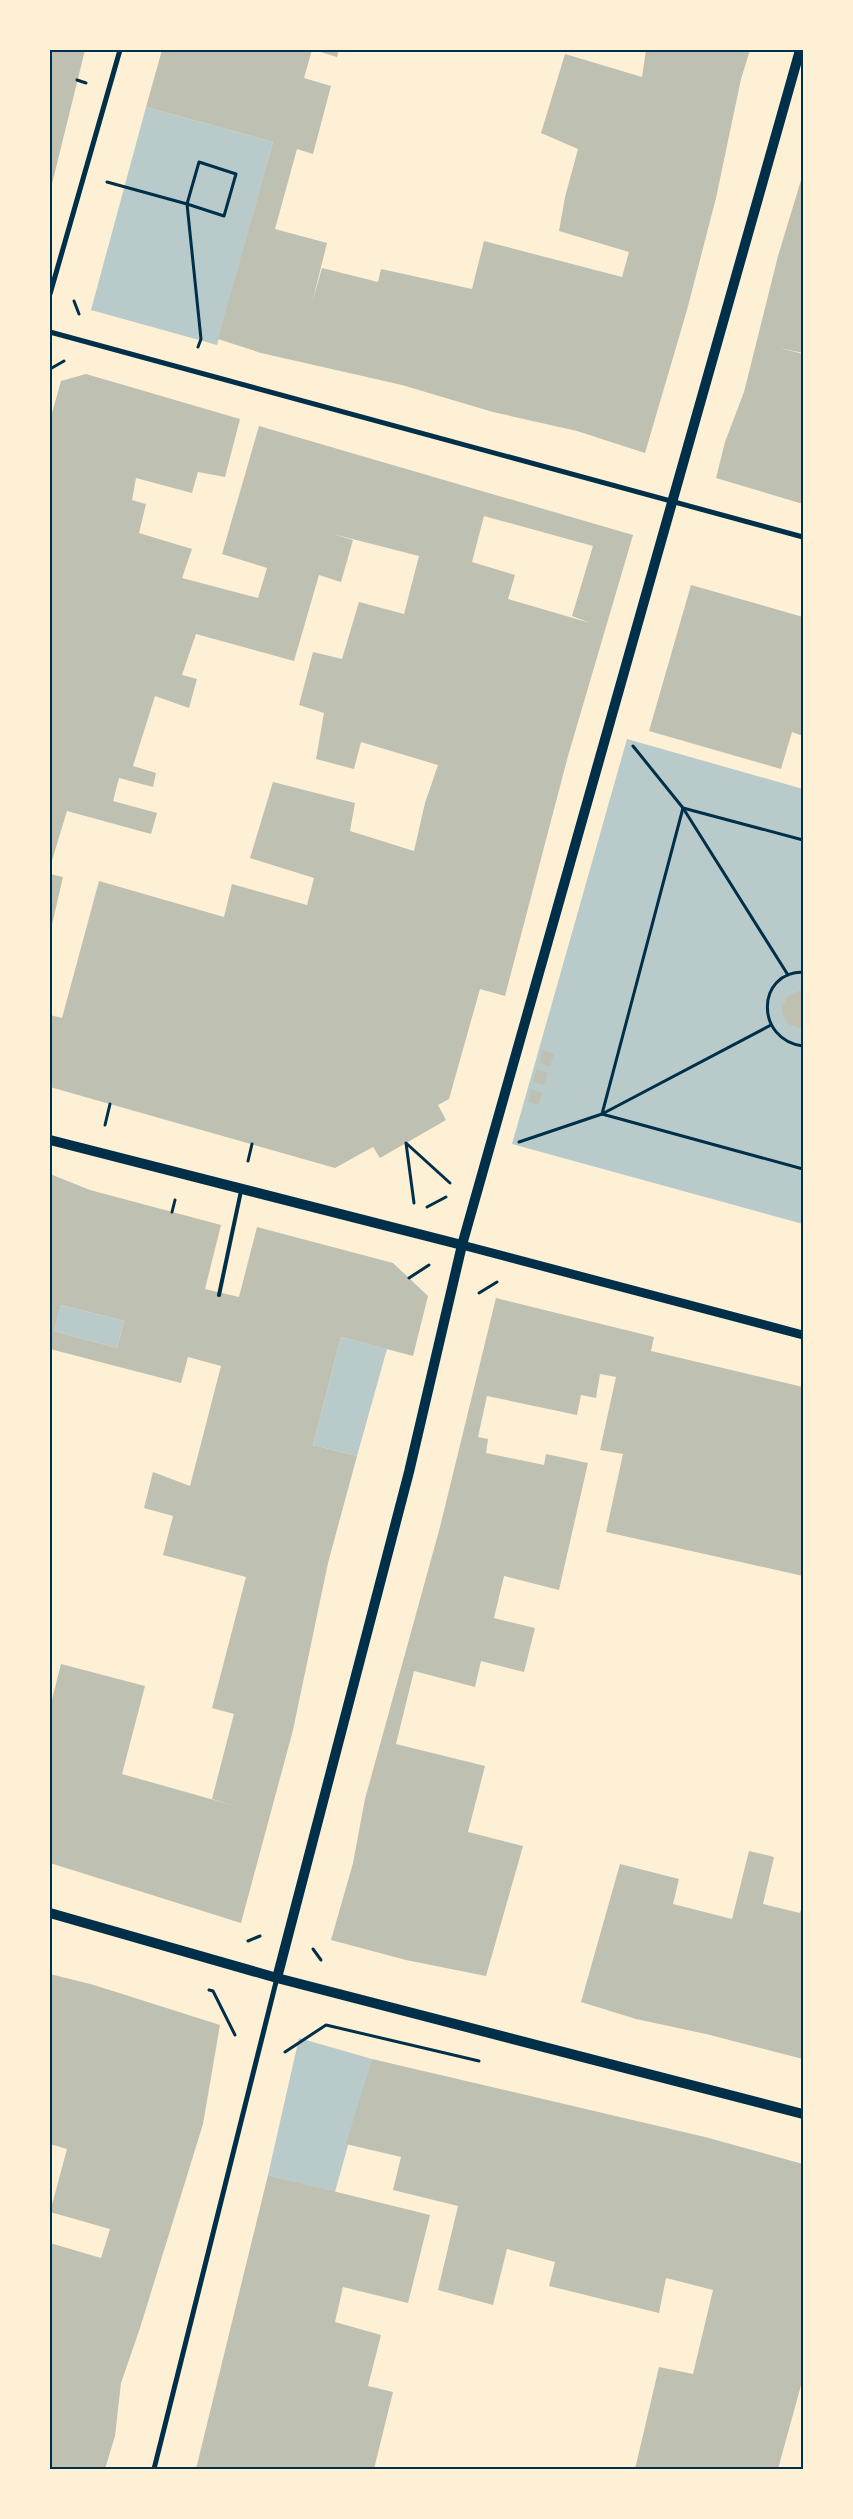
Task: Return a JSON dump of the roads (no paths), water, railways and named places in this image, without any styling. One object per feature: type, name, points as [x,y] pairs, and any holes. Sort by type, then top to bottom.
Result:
[{"type":"main road","points":[[277,1978],[409,1472],[473,1204],[800,50]]},
{"type":"main road","points":[[50,1140],[462,1245]]},
{"type":"main road","points":[[50,1913],[277,1978],[803,2114]]},
{"type":"street","points":[[50,294],[120,50]]},
{"type":"street","points":[[50,332],[803,537]]},
{"type":"street","points":[[462,1245],[803,1335]]},
{"type":"street","points":[[154,2469],[277,1978]]},
{"type":"lane","points":[[219,1295],[242,1189]]}]
